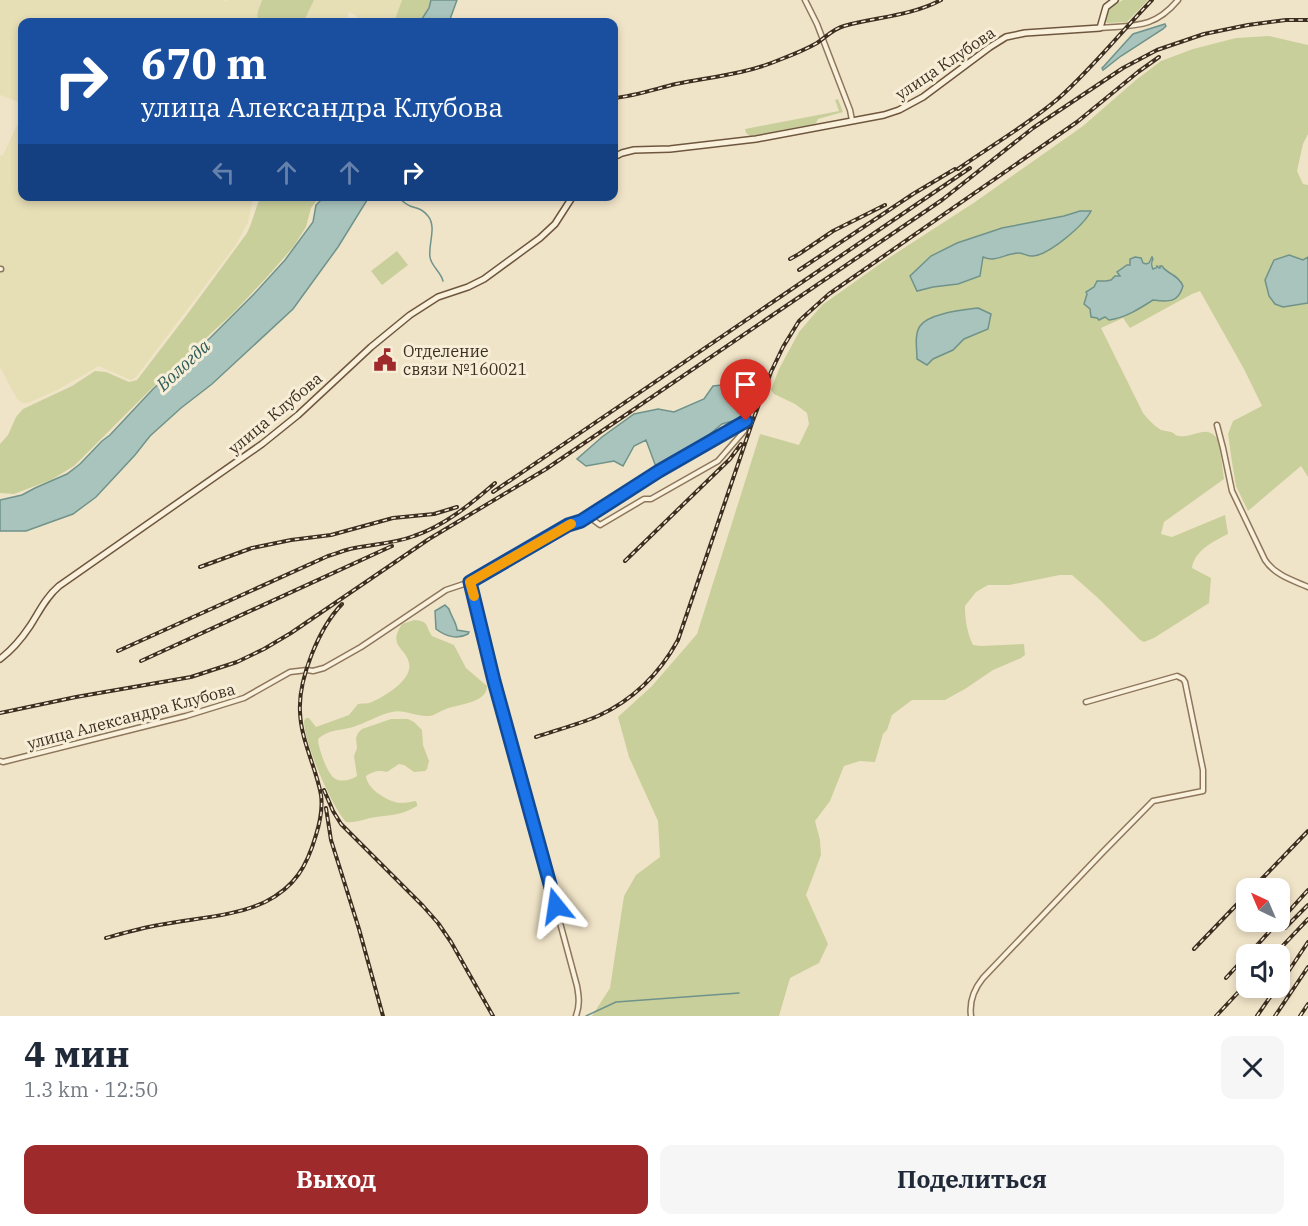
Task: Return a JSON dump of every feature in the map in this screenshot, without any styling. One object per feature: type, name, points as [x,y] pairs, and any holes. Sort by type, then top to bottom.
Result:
[{"type":"main road","points":[[1100,28],[1106,8],[1115,0]]},
{"type":"main road","name":"улица Клубова","points":[[618,155],[634,150],[670,149],[756,139],[884,115],[913,103],[1006,37],[1025,33],[1100,28]]},
{"type":"main road","name":"улица Клубова","points":[[0,659],[25,633],[46,599],[59,586],[262,444],[410,315],[435,298],[478,283],[540,238],[555,224],[570,201]]},
{"type":"street","points":[[806,0],[852,120]]},
{"type":"street","name":"улица Клубова","points":[[1100,28],[1148,23],[1161,17],[1178,0]]},
{"type":"street","name":"улица Александра Клубова","points":[[0,761],[186,716],[244,698],[290,672],[324,668],[361,647],[446,590],[470,582],[568,525],[592,519],[600,525],[644,499],[651,499],[717,462],[744,431],[746,421],[659,471],[581,521]]},
{"type":"street","points":[[1217,425],[1232,491],[1265,560],[1278,574],[1308,587]]},
{"type":"street","points":[[470,582],[494,681],[577,986],[579,1007],[576,1016]]},
{"type":"street","points":[[971,1016],[972,996],[983,978],[1153,801],[1203,791],[1203,770],[1183,679],[1177,676],[1086,702]]},
{"type":"shaded area","points":[[0,0],[262,0],[257,12],[257,18],[18,18],[18,102],[0,95]]},
{"type":"shaded area","points":[[314,0],[402,0],[395,18],[357,18],[349,12],[347,18],[305,18]]},
{"type":"shaded area","points":[[18,123],[18,201],[253,201],[248,222],[236,245],[136,377],[131,380],[99,366],[57,390],[28,403],[22,403],[17,399],[0,367],[0,156],[3,155]]},
{"type":"green space","points":[[262,0],[314,0],[305,18],[258,18]]},
{"type":"green space","points":[[402,0],[431,0],[423,18],[395,18]]},
{"type":"green space","points":[[1123,0],[1148,0],[1127,22],[1107,23],[1105,20],[1110,7]]},
{"type":"green space","points":[[1269,36],[1308,45],[1308,134],[1303,144],[1297,171],[1303,184],[1308,185],[1308,257],[1303,260],[1289,255],[1275,260],[1266,280],[1269,296],[1275,304],[1284,307],[1308,303],[1308,477],[1301,466],[1248,511],[1236,486],[1228,434],[1233,421],[1262,406],[1200,291],[1130,328],[1123,318],[1101,328],[1143,413],[1151,422],[1161,430],[1177,436],[1205,432],[1214,435],[1219,441],[1224,479],[1164,522],[1161,534],[1172,537],[1225,515],[1228,534],[1211,543],[1196,556],[1192,568],[1211,578],[1209,603],[1144,642],[1072,575],[1060,575],[1009,585],[988,585],[976,592],[965,606],[967,626],[973,645],[1024,644],[1025,655],[993,670],[945,700],[912,700],[892,715],[887,730],[883,734],[875,762],[860,761],[844,766],[830,801],[815,821],[821,855],[806,895],[828,944],[819,963],[790,978],[779,1016],[592,1016],[610,988],[624,896],[636,875],[660,857],[658,821],[629,757],[618,717],[652,686],[697,634],[760,434],[799,445],[809,424],[807,413],[771,390],[779,369],[799,332],[822,305],[1083,126],[1161,61],[1193,49],[1236,38]],"holes":[[[1080,211],[1090,212],[1073,232],[1056,246],[1039,255],[1030,256],[1019,253],[997,259],[983,257],[980,276],[958,284],[917,291],[911,276],[931,256],[957,243],[1002,228]],[[1141,258],[1146,264],[1152,258],[1153,269],[1162,266],[1181,282],[1183,286],[1181,292],[1172,300],[1153,300],[1132,313],[1115,319],[1108,320],[1105,317],[1099,320],[1091,317],[1090,309],[1084,304],[1087,292],[1095,287],[1097,281],[1111,280],[1121,275],[1117,271],[1130,265],[1130,259]],[[978,308],[991,314],[988,329],[964,339],[953,350],[933,359],[927,365],[917,359],[916,342],[920,326],[931,318],[955,311]]]},
{"type":"green space","points":[[838,99],[843,112],[818,119],[814,124],[750,136],[746,133],[745,129],[839,111],[835,100]]},
{"type":"green space","points":[[259,201],[316,201],[311,208],[306,227],[294,246],[267,277],[233,313],[152,388],[74,466],[51,480],[14,494],[0,493],[0,444],[23,409],[72,386],[95,371],[106,372],[129,382],[137,380],[247,233]]},
{"type":"green space","points":[[397,251],[408,265],[382,285],[371,271]]},
{"type":"green space","points":[[414,620],[426,624],[432,636],[454,645],[466,668],[487,686],[486,692],[471,702],[431,716],[392,712],[353,727],[331,732],[318,739],[323,760],[331,775],[337,780],[346,780],[357,776],[354,756],[357,748],[356,738],[362,729],[391,719],[408,719],[422,730],[423,745],[429,761],[425,771],[414,772],[399,764],[387,772],[376,771],[366,776],[369,785],[381,796],[397,803],[416,801],[417,806],[400,813],[346,822],[319,773],[308,744],[304,721],[309,718],[316,727],[349,715],[358,704],[372,702],[397,687],[407,675],[409,663],[396,638],[402,624]]},
{"type":"water","points":[[431,0],[457,0],[450,18],[423,18]]},
{"type":"water","points":[[1165,24],[1163,29],[1103,70],[1102,68],[1133,34]]},
{"type":"water","name":"Вологда","points":[[320,201],[367,201],[338,247],[293,309],[212,384],[150,436],[96,497],[73,514],[26,531],[0,531],[0,500],[22,495],[67,474],[80,464],[153,389],[210,338],[285,260],[313,222],[316,205]]},
{"type":"water","points":[[1080,211],[1091,211],[1081,224],[1048,251],[1031,256],[1014,253],[993,259],[983,257],[980,276],[958,284],[917,291],[910,276],[931,256],[957,243],[1002,228]]},
{"type":"water","points":[[1289,255],[1303,260],[1308,257],[1308,303],[1283,307],[1275,304],[1269,296],[1265,280],[1274,260]]},
{"type":"water","points":[[1152,257],[1153,269],[1162,266],[1178,279],[1183,286],[1181,292],[1172,300],[1153,300],[1132,313],[1115,319],[1109,320],[1105,317],[1099,320],[1091,317],[1090,309],[1084,304],[1086,292],[1094,287],[1097,281],[1111,280],[1115,276],[1120,276],[1117,272],[1130,265],[1130,259],[1141,258],[1146,264]]},
{"type":"water","points":[[978,308],[991,314],[988,329],[964,339],[953,350],[933,359],[927,365],[917,359],[917,334],[924,322],[947,313]]},
{"type":"water","points":[[722,385],[740,392],[745,407],[739,419],[722,424],[705,438],[656,467],[646,440],[634,446],[623,466],[614,461],[586,466],[577,459],[634,414],[658,409],[674,412],[704,399],[713,386]]},
{"type":"water","points":[[445,605],[449,609],[457,630],[469,632],[468,634],[460,637],[451,636],[436,629],[435,611]]},
{"type":"waterway","points":[[402,201],[420,209],[431,220],[430,257],[443,281]]},
{"type":"waterway","points":[[586,1016],[616,1002],[739,993]]},
{"type":"railway","points":[[618,97],[754,69],[808,48],[840,27],[918,10],[941,0]]},
{"type":"railway","points":[[958,169],[1060,97],[1152,0]]},
{"type":"railway","points":[[0,713],[191,677],[237,662],[264,649],[429,539],[546,469],[942,200],[1033,128],[1123,68],[1157,50],[1204,34],[1248,25],[1286,20],[1308,20]]},
{"type":"railway","points":[[536,737],[598,716],[623,702],[654,674],[671,652],[678,640],[771,372],[799,321],[829,294],[1077,122],[1159,57]]},
{"type":"railway","points":[[493,492],[970,168]]},
{"type":"railway","points":[[799,270],[913,194],[955,169]]},
{"type":"railway","points":[[790,259],[833,231],[885,205]]},
{"type":"railway","points":[[625,561],[730,459],[741,444]]},
{"type":"railway","points":[[118,651],[328,556],[350,549],[398,541],[425,532],[457,514],[495,483]]},
{"type":"railway","points":[[200,567],[252,548],[331,535],[393,518],[434,514],[457,507]]},
{"type":"railway","points":[[141,661],[392,546]]},
{"type":"railway","points":[[106,938],[253,907],[284,890],[298,875],[312,846],[322,805],[319,785],[301,723],[302,685],[318,640],[325,626],[342,604]]},
{"type":"railway","points":[[324,790],[341,824],[438,923],[493,1016]]},
{"type":"railway","points":[[326,808],[331,840],[383,1016]]},
{"type":"railway","points":[[1263,878],[1308,831]]},
{"type":"railway","points":[[1290,910],[1308,890]]},
{"type":"railway","points":[[1194,949],[1236,905]]},
{"type":"railway","points":[[1290,923],[1308,905]]},
{"type":"railway","points":[[1284,944],[1308,919]]},
{"type":"railway","points":[[1258,944],[1269,932]]},
{"type":"railway","points":[[1290,969],[1308,942]]},
{"type":"railway","points":[[1226,978],[1236,967]]},
{"type":"railway","points":[[1275,1016],[1308,967]]},
{"type":"railway","points":[[1216,1016],[1236,995]]},
{"type":"railway","points":[[1257,1016],[1269,998]]},
{"type":"railway","points":[[1300,1016],[1308,1004]]},
{"type":"slow traffic","points":[[474,596],[470,582],[571,524]]},
{"type":"place","name":"Отделение связи №160021","points":[[385,360]]},
{"type":"route","points":[[556,906],[494,681],[470,582],[568,525],[581,521],[659,471],[746,421]]}]
